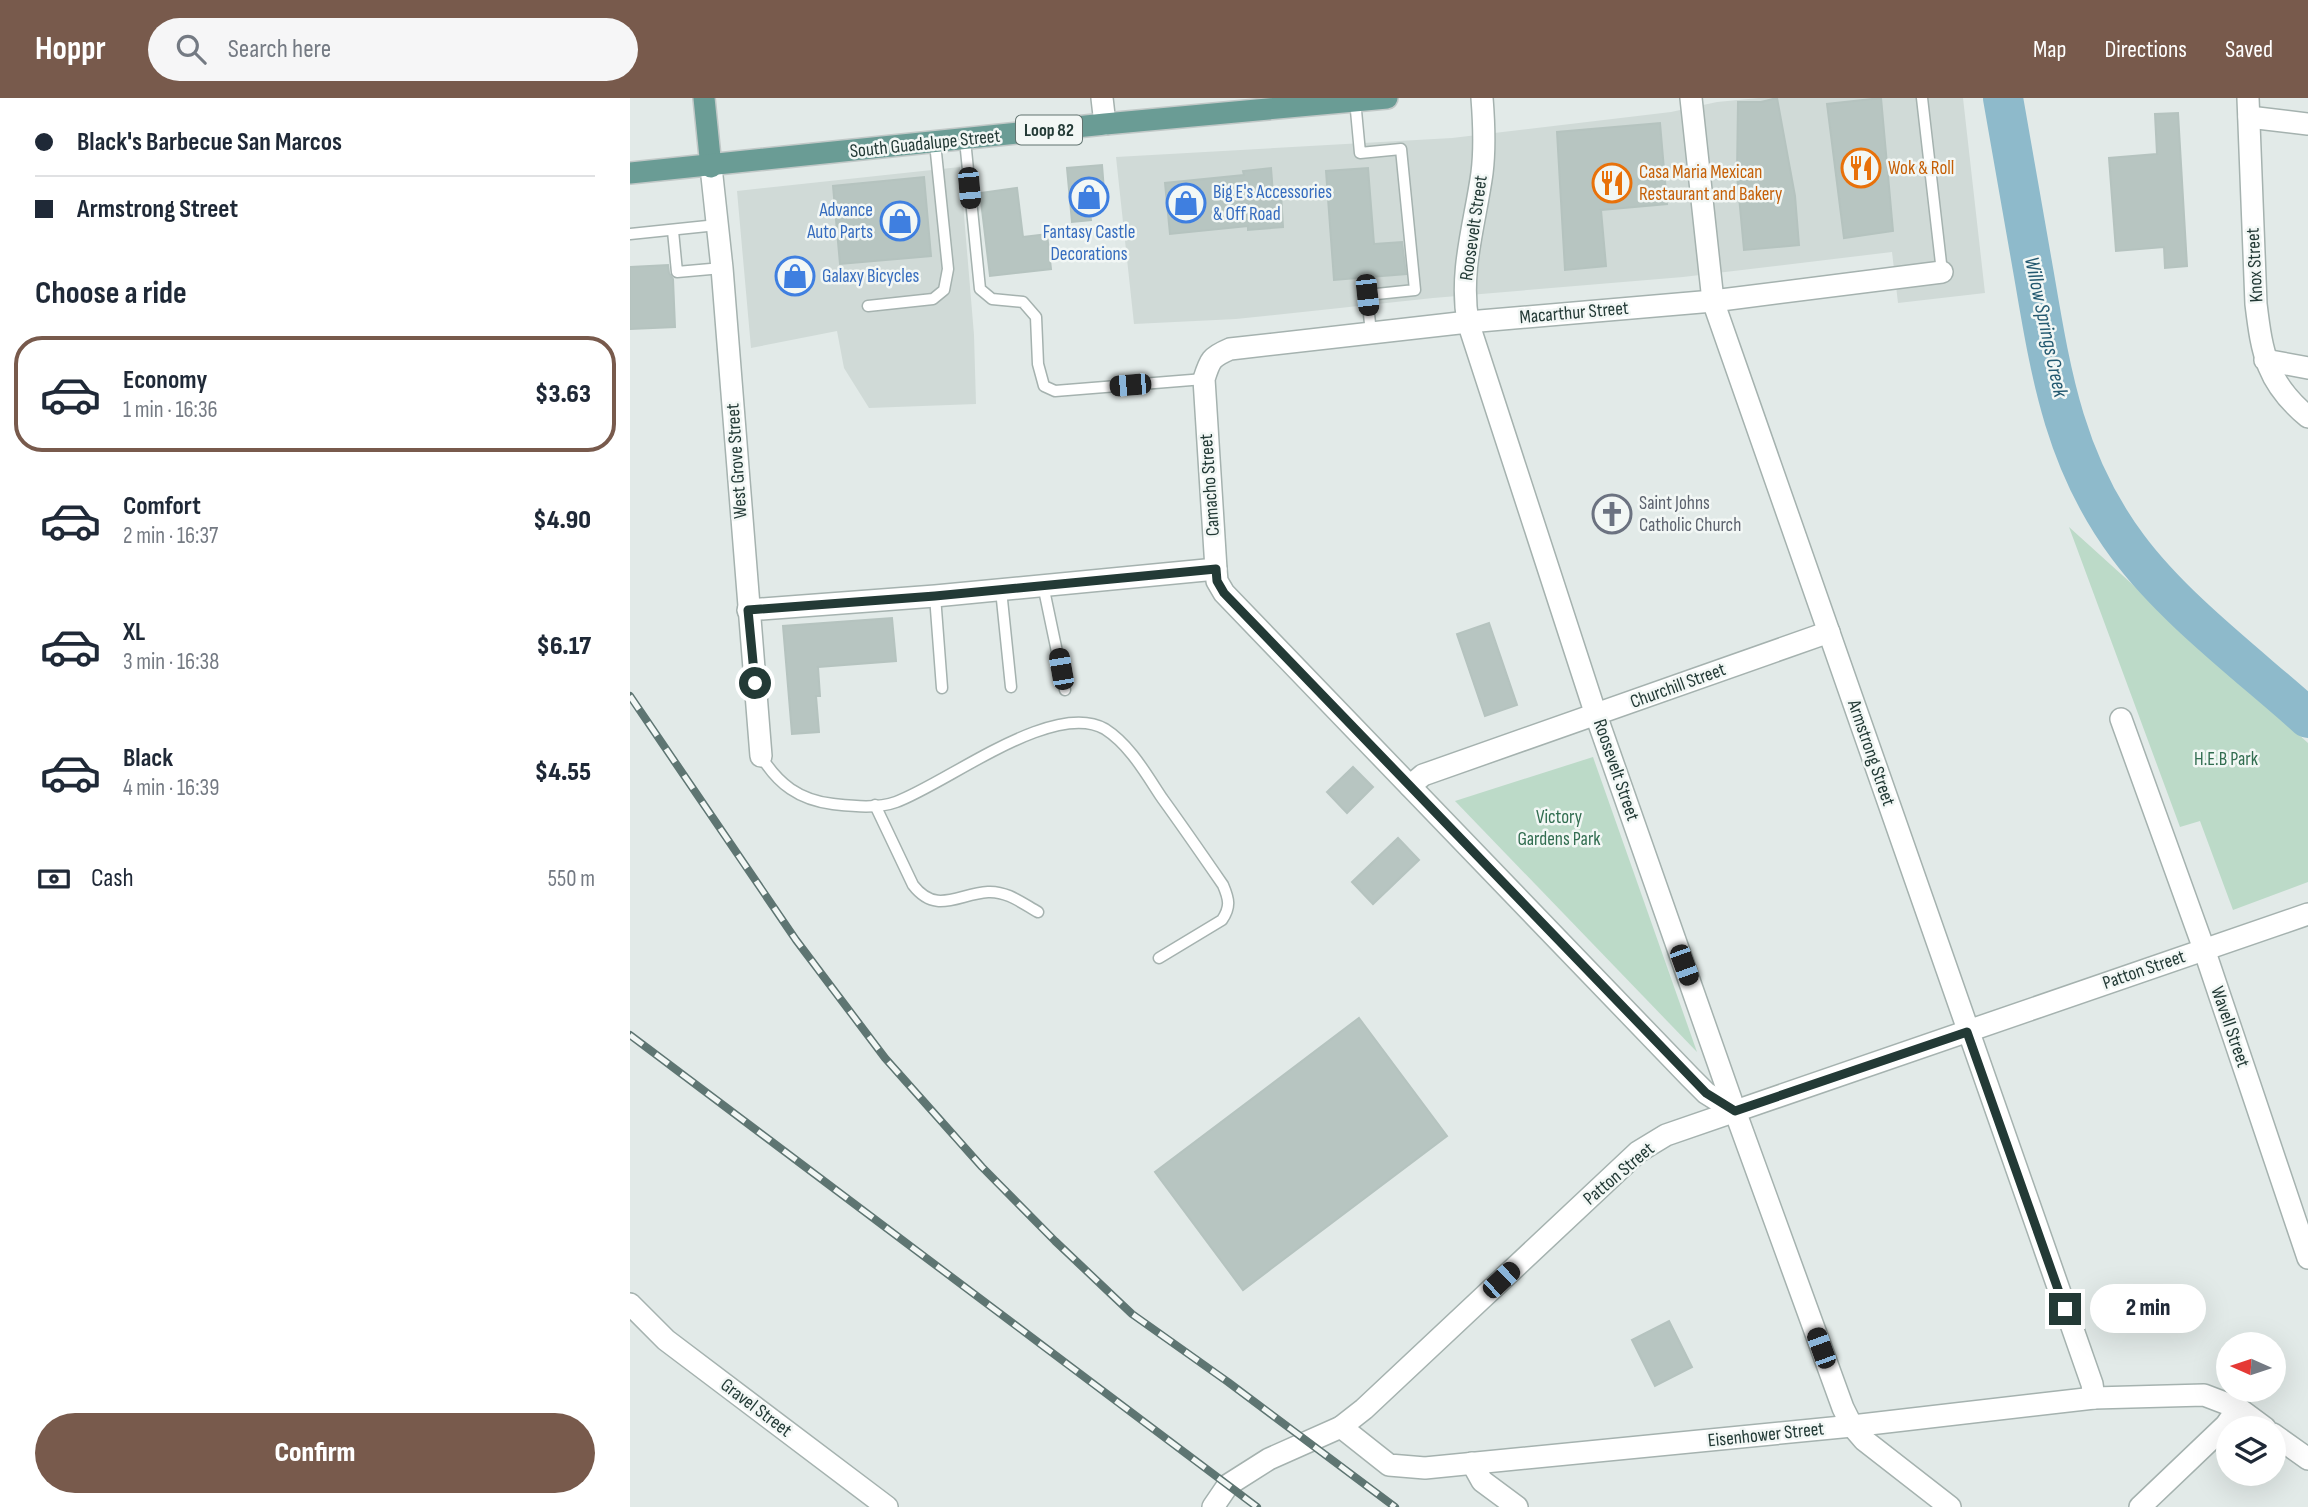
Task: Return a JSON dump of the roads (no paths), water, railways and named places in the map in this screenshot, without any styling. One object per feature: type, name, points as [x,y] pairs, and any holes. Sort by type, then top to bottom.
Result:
[{"type":"main road","points":[[704,98],[711,167]]},
{"type":"main road","name":"South Guadalupe Street","points":[[630,173],[711,167],[1355,99],[1387,98]]},
{"type":"street","points":[[1102,98],[1105,124]]},
{"type":"street","name":"Roosevelt Street","points":[[1482,98],[1482,172],[1465,267],[1468,322],[1596,715],[1735,1111],[1840,1400],[1852,1426]]},
{"type":"street","name":"Armstrong Street","points":[[1691,98],[1713,301],[2087,1371],[2094,1398]]},
{"type":"street","points":[[2249,108],[2308,124]]},
{"type":"street","name":"Knox Street","points":[[2249,108],[2256,304],[2265,360],[2280,387],[2308,417]]},
{"type":"street","name":"West Grove Street","points":[[711,167],[722,268],[761,756]]},
{"type":"street","name":"Macarthur Street","points":[[1206,370],[1218,354],[1230,349],[1468,322],[1713,301],[1942,272]]},
{"type":"street","points":[[2265,360],[2308,368]]},
{"type":"street","name":"Camacho Street","points":[[1206,370],[1216,569],[1217,581],[1224,593],[1706,1093],[1735,1111]]},
{"type":"street","points":[[748,610],[935,596],[1216,569]]},
{"type":"street","name":"Churchill Street","points":[[1410,786],[1423,775],[1829,632]]},
{"type":"street","name":"Wavell Street","points":[[2121,719],[2204,949],[2307,1255]]},
{"type":"street","name":"Patton Street","points":[[1213,1507],[1228,1485],[1269,1459],[1341,1427],[1364,1409],[1638,1152],[1666,1135],[2308,914]]},
{"type":"street","name":"Gravel Street","points":[[630,1304],[666,1340],[887,1507]]},
{"type":"street","name":"Eisenhower Street","points":[[1341,1427],[1389,1465],[1425,1468],[1852,1426],[2094,1398],[2203,1395],[2238,1408]]},
{"type":"street","points":[[2140,1507],[2226,1425],[2238,1408],[2249,1416]]},
{"type":"street","points":[[1852,1426],[1864,1440],[1950,1507]]},
{"type":"street","points":[[2286,1443],[2308,1459]]},
{"type":"street","points":[[1472,1463],[1482,1481],[1517,1507]]},
{"type":"lane","points":[[1922,98],[1942,272]]},
{"type":"lane","points":[[1355,99],[1360,153],[1401,149],[1415,290],[1367,295],[1371,333]]},
{"type":"lane","points":[[965,140],[980,289],[992,299],[1023,302],[1036,317],[1038,364],[1044,386],[1055,391],[1206,370]]},
{"type":"lane","points":[[868,306],[933,299],[944,290],[948,269],[935,143]]},
{"type":"lane","points":[[630,234],[717,225]]},
{"type":"lane","points":[[673,231],[677,272],[722,268]]},
{"type":"lane","points":[[1043,585],[1065,690]]},
{"type":"lane","points":[[1001,590],[1011,687]]},
{"type":"lane","points":[[935,596],[942,688]]},
{"type":"lane","points":[[761,756],[772,775],[788,788],[822,802],[855,806],[875,805],[893,803],[922,791],[1032,732],[1091,723],[1107,730],[1131,752],[1223,885],[1229,898],[1229,911],[1222,920],[1159,958]]},
{"type":"lane","points":[[875,805],[913,885],[921,896],[932,901],[948,901],[989,892],[1008,895],[1038,912]]},
{"type":"waterway","name":"Willow Springs Creek","points":[[2003,98],[2047,348],[2064,417],[2089,483],[2128,547],[2167,593],[2308,718]]},
{"type":"railway","points":[[630,696],[796,940],[885,1058],[982,1167],[1132,1314],[1395,1507]]},
{"type":"railway","points":[[630,1035],[1257,1507]]},
{"type":"place","name":"Wok & Roll","points":[[1861,168]]},
{"type":"place","name":"Casa Maria Mexican Restaurant and Bakery","points":[[1612,183]]},
{"type":"place","name":"Fantasy Castle Decorations","points":[[1089,197]]},
{"type":"place","name":"Big E's Accessories & Off Road","points":[[1186,203]]},
{"type":"place","name":"Advance Auto Parts","points":[[900,221]]},
{"type":"place","name":"Galaxy Bicycles","points":[[795,276]]},
{"type":"place","name":"Saint Johns Catholic Church","points":[[1612,514]]},
{"type":"park label","name":"H.E.B Park","points":[[2226,759]]},
{"type":"park label","name":"Victory Gardens Park","points":[[1559,828]]}]
